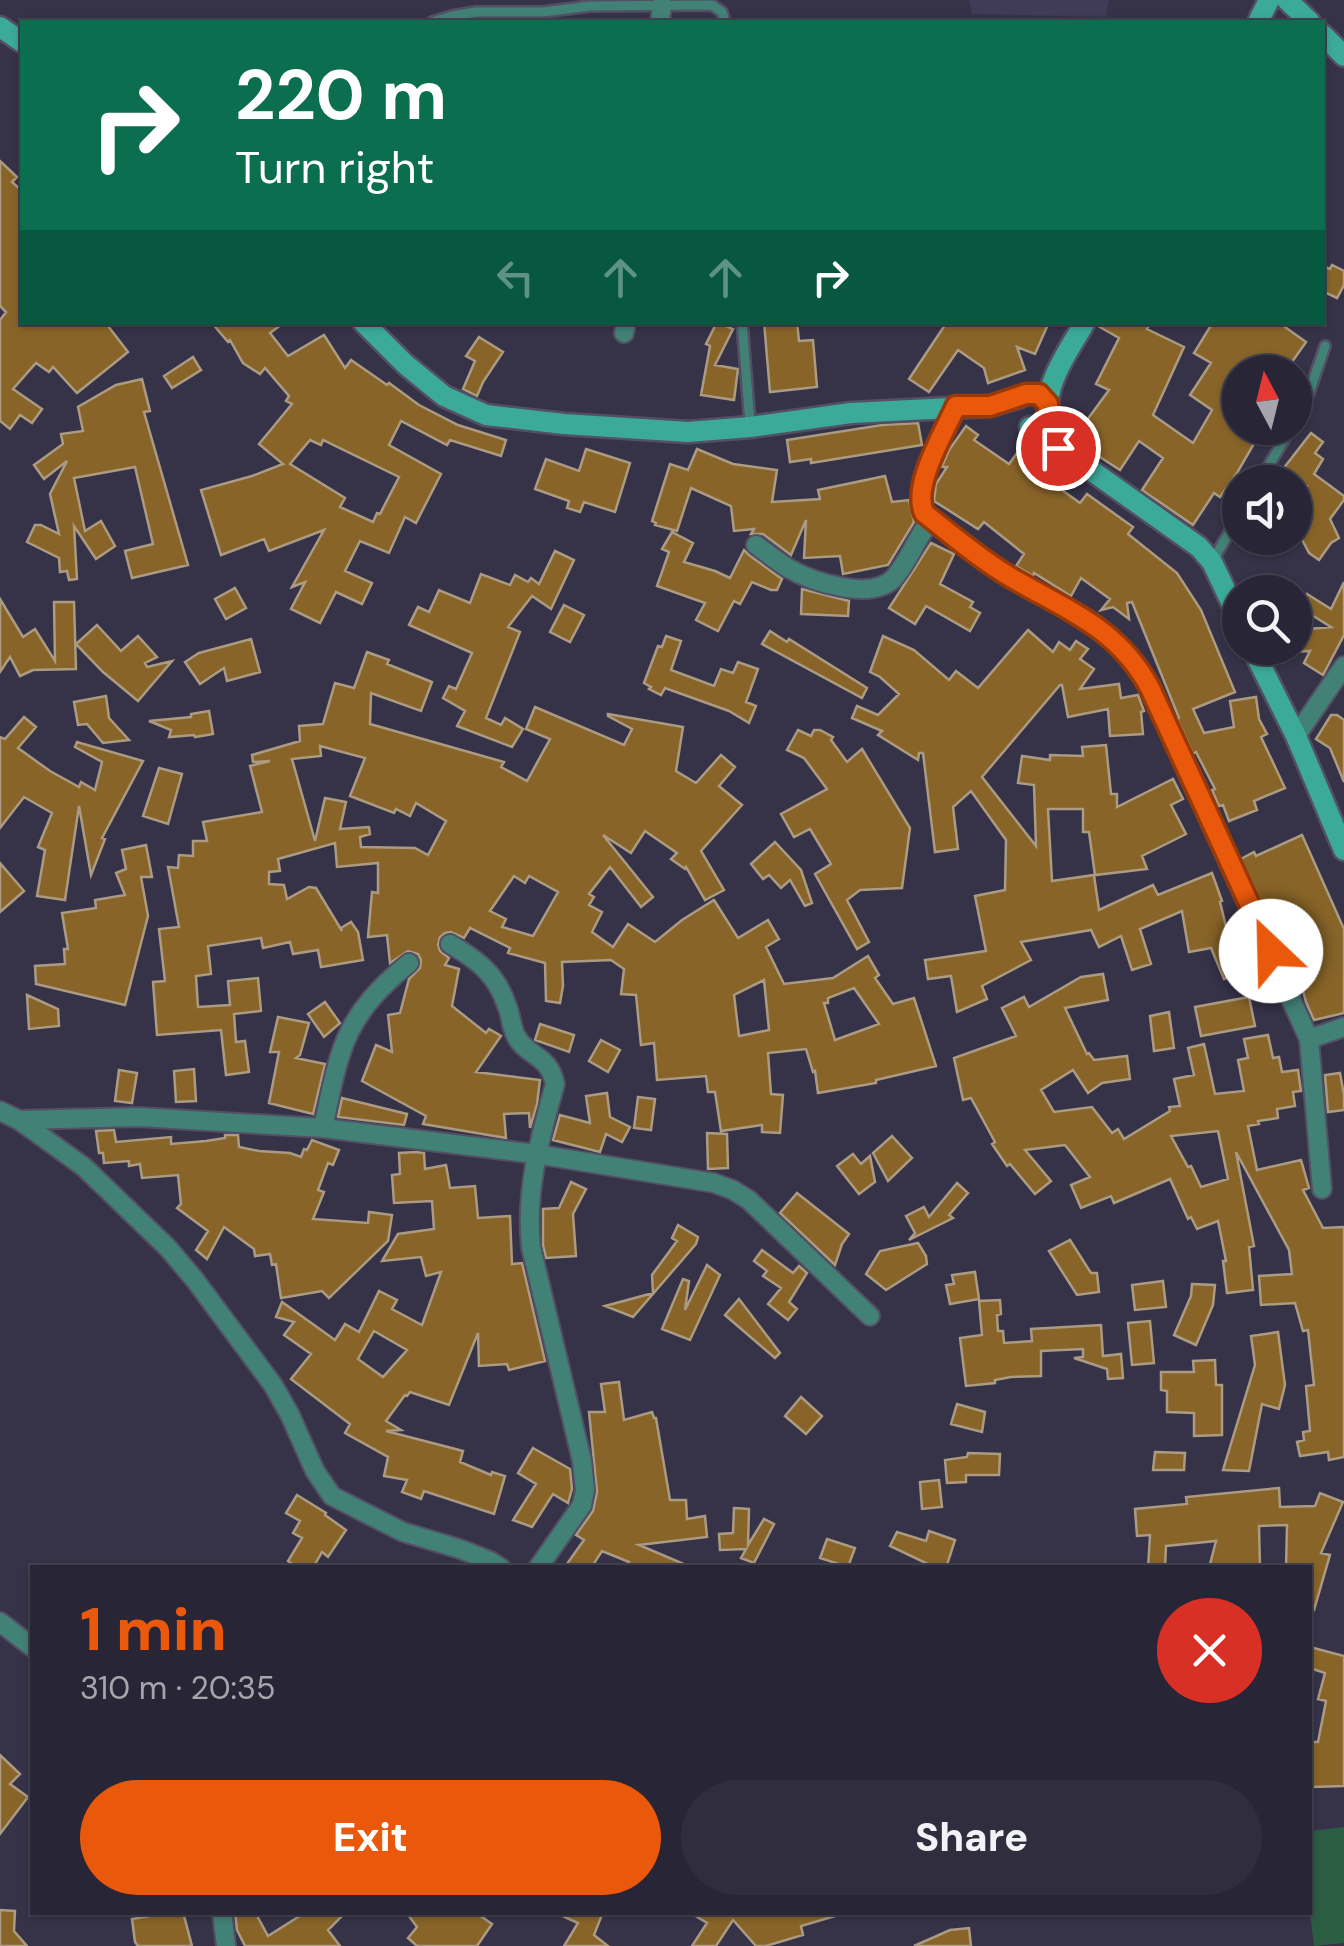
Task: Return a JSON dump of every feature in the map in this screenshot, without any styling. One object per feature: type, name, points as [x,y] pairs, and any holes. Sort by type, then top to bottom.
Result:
[{"type":"street","points":[[1287,0],[1308,20]]},
{"type":"street","points":[[1325,37],[1344,56]]},
{"type":"street","points":[[366,325],[444,396],[486,415],[614,429],[688,432],[851,413],[956,406],[1032,409]]},
{"type":"street","points":[[1032,409],[1083,325]]},
{"type":"street","points":[[956,406],[922,485],[920,505],[931,519],[1010,577],[1098,626],[1136,663],[1310,1039],[1322,1189]]},
{"type":"street","points":[[1032,409],[1058,448],[1199,547],[1222,583]]},
{"type":"street","points":[[756,545],[805,576],[862,590],[877,588],[895,577],[931,519]]},
{"type":"street","points":[[1260,665],[1296,736],[1344,850]]},
{"type":"street","points":[[1296,736],[1344,666]]},
{"type":"street","points":[[450,944],[474,957],[489,972],[499,985],[515,1036],[546,1063],[553,1075],[536,1154],[529,1224],[531,1247],[582,1460],[584,1490],[582,1505],[540,1565]]},
{"type":"street","points":[[323,1128],[348,1030],[382,985],[409,963]]},
{"type":"street","points":[[1310,1039],[1344,1027]]},
{"type":"street","points":[[0,1111],[84,1166],[168,1248],[273,1384],[332,1496],[403,1532],[460,1548],[496,1565]]},
{"type":"street","points":[[19,1120],[139,1117],[323,1128],[536,1154],[714,1184],[750,1200],[870,1316]]},
{"type":"street","points":[[0,1622],[30,1644]]},
{"type":"street","points":[[222,1915],[226,1946]]},
{"type":"lane","points":[[439,20],[476,12],[514,14],[590,6],[661,14],[714,2]]},
{"type":"lane","points":[[742,325],[750,427]]},
{"type":"lane","points":[[1312,384],[1325,346]]},
{"type":"lane","points":[[1212,562],[1222,545]]},
{"type":"shaded area","points":[[969,0],[1109,0],[1106,17],[972,14]]},
{"type":"green space","points":[[1344,1827],[1344,1943],[1314,1946],[1310,1915],[1312,1831]]},
{"type":"building","points":[[0,161],[17,177],[12,182],[20,189],[20,325],[107,325],[128,352],[77,393],[53,367],[49,372],[36,363],[13,389],[42,409],[32,423],[20,415],[10,429],[0,421],[0,320],[6,312],[0,306]]},
{"type":"building","points":[[1332,265],[1344,271],[1344,285],[1337,298],[1325,292],[1325,266],[1330,269]]},
{"type":"building","points":[[214,325],[281,325],[270,333],[288,356],[324,335],[345,368],[351,360],[419,405],[458,425],[506,440],[501,456],[450,440],[447,445],[401,421],[389,445],[441,474],[416,523],[405,517],[389,553],[360,541],[345,571],[372,583],[362,604],[336,592],[320,623],[291,609],[305,582],[292,587],[324,530],[269,551],[264,539],[221,555],[201,490],[283,464],[259,444],[292,404],[265,368],[260,374],[243,363],[230,340]],"holes":[[[310,440],[321,445],[323,440],[399,477],[373,522],[340,507],[345,498],[290,464]]]},
{"type":"building","points":[[716,325],[733,329],[715,365],[738,369],[734,400],[701,395],[710,346],[706,344]]},
{"type":"building","points":[[764,325],[797,325],[799,341],[813,340],[817,387],[770,392]]},
{"type":"building","points":[[945,325],[1048,325],[1035,354],[1017,347],[1025,370],[988,383],[984,368],[958,350],[929,392],[909,379]]},
{"type":"building","points":[[1098,325],[1149,325],[1147,329],[1184,347],[1153,415],[1193,443],[1212,410],[1190,395],[1211,363],[1194,353],[1211,325],[1282,325],[1306,342],[1297,355],[1222,355],[1222,445],[1253,445],[1242,465],[1222,465],[1222,494],[1220,497],[1214,493],[1193,525],[1142,490],[1163,458],[1139,441],[1120,470],[1069,437],[1063,422],[1071,410],[1087,420],[1109,390],[1096,384],[1119,338]]},
{"type":"building","points":[[479,337],[503,352],[477,396],[463,389],[475,361],[466,356]]},
{"type":"building","points":[[193,357],[201,370],[172,388],[164,376]]},
{"type":"building","points":[[142,379],[150,411],[144,412],[188,565],[132,578],[125,551],[153,544],[135,467],[74,478],[85,531],[101,521],[115,546],[96,559],[74,526],[77,579],[69,580],[67,571],[60,572],[59,558],[27,542],[35,525],[59,534],[50,494],[67,461],[44,479],[34,465],[63,444],[61,434],[83,431],[78,407],[116,385]]},
{"type":"building","points":[[918,423],[922,445],[811,463],[811,459],[790,462],[787,440]]},
{"type":"building","points":[[966,426],[978,435],[974,440],[1009,464],[1017,453],[1080,503],[1087,494],[1133,527],[1128,534],[1177,573],[1201,610],[1235,692],[1193,709],[1204,733],[1234,727],[1230,701],[1256,697],[1259,719],[1267,734],[1261,737],[1285,788],[1254,801],[1257,810],[1229,821],[1177,719],[1132,602],[1127,603],[1129,619],[1113,607],[1101,610],[1110,599],[1081,578],[1071,596],[1016,566],[1024,554],[984,522],[978,529],[934,501],[949,450]]},
{"type":"building","points":[[1312,434],[1323,442],[1315,453],[1323,459],[1314,474],[1344,496],[1330,519],[1339,538],[1319,560],[1312,555],[1312,465],[1286,465],[1302,445],[1312,445]]},
{"type":"building","points":[[586,449],[630,463],[615,512],[584,502],[580,512],[567,508],[569,501],[535,489],[546,459],[579,471]]},
{"type":"building","points":[[697,449],[733,464],[777,470],[772,502],[820,499],[818,490],[885,476],[892,502],[909,500],[914,522],[888,565],[843,574],[840,556],[804,558],[806,520],[791,555],[763,534],[751,534],[754,529],[734,531],[731,506],[691,488],[677,531],[655,525],[652,521],[670,464],[688,470]]},
{"type":"building","points":[[672,532],[693,543],[684,562],[730,578],[744,550],[782,579],[777,590],[752,582],[740,604],[734,601],[718,631],[696,620],[705,603],[657,586],[669,552],[662,549]]},
{"type":"building","points":[[931,543],[954,554],[940,584],[973,602],[970,607],[980,613],[970,631],[926,606],[915,624],[889,608]]},
{"type":"building","points":[[555,551],[574,560],[551,609],[532,596],[508,627],[520,632],[486,718],[501,725],[505,718],[523,729],[512,747],[457,726],[465,711],[443,698],[449,686],[456,689],[472,653],[409,625],[418,607],[429,612],[439,590],[470,603],[481,574],[510,585],[515,575],[539,584]]},
{"type":"building","points":[[1344,582],[1344,635],[1323,675],[1307,665],[1312,665],[1312,629],[1331,627],[1312,615],[1312,597],[1331,609]]},
{"type":"building","points":[[235,588],[246,608],[226,619],[215,599]]},
{"type":"building","points":[[802,589],[849,601],[848,616],[801,614]]},
{"type":"building","points":[[0,599],[23,637],[35,629],[55,661],[54,602],[74,602],[76,669],[33,670],[20,676],[10,657],[0,672]]},
{"type":"building","points":[[564,605],[584,615],[570,642],[550,632]]},
{"type":"building","points":[[97,625],[121,651],[138,636],[157,657],[145,663],[147,667],[172,661],[138,701],[76,644]]},
{"type":"building","points":[[1028,630],[1053,652],[1059,642],[1070,650],[1076,641],[1088,649],[1080,659],[1094,669],[1080,689],[1119,684],[1121,698],[1138,695],[1144,711],[1143,734],[1110,736],[1108,709],[1068,717],[1060,685],[982,777],[1036,846],[1034,785],[1018,783],[1022,756],[1050,760],[1050,755],[1083,756],[1082,747],[1106,745],[1111,794],[1117,794],[1117,807],[1173,779],[1183,799],[1171,805],[1186,834],[1142,856],[1147,869],[1095,875],[1089,832],[1083,832],[1083,809],[1048,809],[1052,881],[1094,875],[1099,910],[1153,885],[1158,895],[1212,873],[1233,955],[1239,953],[1246,970],[1224,979],[1211,948],[1189,952],[1182,911],[1140,929],[1151,964],[1132,970],[1121,936],[1099,947],[1091,930],[1021,942],[1031,960],[982,986],[987,999],[957,1012],[951,976],[928,979],[925,960],[986,951],[975,896],[1005,890],[1006,840],[971,791],[953,807],[958,849],[935,852],[923,753],[919,753],[918,760],[878,735],[882,731],[852,718],[857,706],[878,715],[899,694],[870,672],[883,636],[914,650],[949,680],[956,671],[978,688]]},
{"type":"building","points":[[770,631],[867,688],[862,698],[762,644]]},
{"type":"building","points":[[666,636],[681,641],[671,670],[714,686],[721,669],[733,673],[738,662],[758,669],[746,702],[756,706],[749,723],[729,711],[665,688],[661,695],[649,689],[644,683],[658,646],[662,647]]},
{"type":"building","points":[[251,639],[260,672],[227,681],[224,668],[200,684],[185,662],[199,653]]},
{"type":"building","points":[[367,652],[432,682],[421,711],[371,693],[370,724],[504,762],[501,767],[527,781],[550,739],[526,729],[535,707],[624,745],[632,729],[608,714],[683,727],[676,771],[696,783],[721,755],[735,767],[719,786],[742,805],[701,851],[724,890],[705,900],[686,867],[671,859],[677,853],[645,831],[631,853],[603,835],[653,897],[641,907],[610,867],[589,894],[594,897],[589,905],[602,912],[592,932],[613,947],[628,924],[655,942],[714,900],[738,938],[768,920],[779,939],[766,947],[784,984],[833,978],[868,956],[879,975],[875,978],[893,1004],[914,998],[936,1066],[876,1083],[818,1093],[806,1049],[768,1053],[771,1094],[783,1095],[780,1133],[762,1132],[762,1125],[721,1131],[715,1092],[708,1092],[706,1076],[657,1080],[654,1043],[641,1045],[636,995],[621,994],[624,969],[611,960],[562,962],[560,1003],[546,1001],[545,963],[508,953],[510,948],[470,928],[464,938],[445,933],[438,945],[449,958],[445,965],[459,969],[452,1006],[486,1033],[489,1029],[501,1036],[476,1072],[540,1080],[537,1104],[530,1128],[529,1113],[504,1114],[506,1138],[423,1124],[426,1116],[362,1081],[376,1045],[392,1052],[388,1015],[400,1013],[409,979],[420,968],[421,960],[418,954],[408,951],[390,963],[387,935],[368,937],[372,892],[378,893],[378,863],[337,867],[335,843],[278,859],[280,871],[269,872],[269,884],[284,885],[287,899],[309,887],[316,888],[342,931],[351,922],[358,932],[363,960],[321,967],[318,950],[293,954],[290,942],[263,948],[261,938],[208,946],[211,974],[196,976],[198,1007],[230,1005],[228,981],[258,978],[261,1011],[234,1014],[236,1042],[245,1041],[249,1072],[226,1075],[221,1030],[157,1035],[153,982],[165,981],[159,929],[179,927],[168,867],[178,868],[179,855],[193,856],[193,841],[207,841],[203,822],[262,812],[250,766],[270,761],[253,762],[252,755],[300,741],[299,726],[323,724],[335,683],[354,688]],"holes":[[[320,746],[365,758],[350,796],[410,816],[416,803],[446,821],[428,855],[415,848],[361,847],[360,837],[370,834],[369,827],[340,829],[346,802],[325,798],[315,841],[292,759],[321,756]],[[514,876],[525,883],[529,876],[558,892],[533,936],[502,927],[506,919],[490,911]],[[764,980],[769,1030],[739,1036],[734,995]],[[854,988],[879,1024],[835,1040],[824,1003],[828,1003],[828,998]]]},
{"type":"building","points":[[106,696],[109,718],[129,740],[103,743],[87,724],[78,725],[74,702]]},
{"type":"building","points":[[209,711],[213,734],[169,737],[171,730],[149,721],[191,717]]},
{"type":"building","points":[[1331,715],[1344,720],[1344,782],[1330,748],[1316,739]]},
{"type":"building","points":[[24,717],[36,727],[18,748],[79,787],[81,782],[95,790],[102,762],[75,747],[77,742],[143,761],[102,838],[105,839],[91,875],[79,806],[65,900],[37,896],[45,850],[38,847],[52,813],[24,797],[0,828],[0,737],[5,739]]},
{"type":"building","points":[[798,730],[811,736],[814,730],[820,730],[833,737],[831,740],[847,762],[862,749],[910,828],[902,888],[860,890],[847,900],[869,942],[857,949],[815,874],[831,864],[810,829],[794,837],[781,814],[827,789],[804,758],[787,750]]},
{"type":"building","points":[[159,768],[182,774],[168,824],[143,816]]},
{"type":"building","points":[[1302,835],[1344,929],[1344,1013],[1314,1020],[1299,976],[1296,977],[1241,859]]},
{"type":"building","points":[[775,842],[801,870],[812,903],[805,906],[790,880],[781,888],[769,875],[763,879],[751,864]]},
{"type":"building","points":[[146,845],[152,877],[141,877],[148,916],[125,1005],[36,984],[35,966],[65,964],[64,949],[68,949],[62,913],[96,908],[95,900],[125,895],[116,873],[126,869],[122,850]]},
{"type":"building","points":[[0,863],[24,891],[0,912]]},
{"type":"building","points":[[1103,974],[1108,1000],[1065,1008],[1087,1054],[1094,1060],[1127,1056],[1130,1079],[1102,1083],[1088,1093],[1073,1070],[1041,1090],[1054,1112],[1092,1107],[1112,1133],[1118,1129],[1124,1139],[1170,1111],[1169,1107],[1180,1106],[1174,1079],[1194,1075],[1188,1048],[1204,1044],[1215,1094],[1244,1091],[1238,1060],[1248,1058],[1244,1039],[1268,1035],[1273,1058],[1279,1057],[1282,1072],[1298,1070],[1301,1091],[1293,1092],[1295,1106],[1277,1109],[1278,1118],[1248,1126],[1257,1170],[1301,1160],[1309,1188],[1303,1190],[1323,1228],[1344,1227],[1344,1457],[1329,1460],[1328,1452],[1300,1456],[1297,1442],[1304,1440],[1303,1432],[1310,1431],[1306,1386],[1314,1385],[1308,1330],[1303,1331],[1295,1303],[1261,1305],[1259,1276],[1292,1274],[1289,1250],[1236,1152],[1254,1246],[1249,1247],[1253,1290],[1227,1293],[1218,1221],[1197,1229],[1191,1217],[1188,1219],[1170,1179],[1114,1203],[1111,1196],[1081,1208],[1071,1185],[1090,1177],[1065,1145],[1025,1150],[1051,1181],[1035,1194],[992,1144],[995,1142],[971,1098],[963,1100],[954,1058],[1016,1036],[1002,1008],[1024,997],[1029,1007],[1081,977]],"holes":[[[1218,1131],[1228,1179],[1201,1187],[1171,1136]]]},
{"type":"building","points":[[27,995],[58,1009],[59,1026],[29,1029]]},
{"type":"building","points":[[1249,997],[1255,1026],[1201,1036],[1195,1007]]},
{"type":"building","points":[[325,1002],[340,1023],[324,1037],[308,1014]]},
{"type":"building","points":[[1169,1012],[1174,1048],[1154,1051],[1150,1016]]},
{"type":"building","points":[[278,1017],[309,1023],[296,1058],[325,1064],[313,1114],[269,1103],[279,1052],[270,1052]]},
{"type":"building","points":[[540,1024],[574,1035],[569,1052],[535,1040]]},
{"type":"building","points":[[601,1040],[620,1050],[608,1072],[589,1061]]},
{"type":"building","points":[[194,1069],[196,1101],[176,1102],[174,1071]]},
{"type":"building","points":[[119,1070],[137,1073],[132,1103],[115,1101]]},
{"type":"building","points":[[1340,1073],[1344,1110],[1328,1112],[1325,1075]]},
{"type":"building","points":[[607,1093],[610,1117],[630,1127],[622,1142],[606,1134],[600,1152],[553,1140],[560,1115],[590,1123],[586,1096]]},
{"type":"building","points":[[638,1097],[655,1099],[651,1130],[634,1128]]},
{"type":"building","points":[[342,1098],[407,1114],[404,1125],[338,1117]]},
{"type":"building","points":[[114,1130],[116,1142],[171,1137],[171,1144],[238,1135],[239,1147],[259,1151],[301,1157],[312,1140],[339,1150],[333,1165],[328,1163],[318,1190],[324,1192],[313,1219],[368,1223],[369,1212],[392,1215],[388,1241],[329,1298],[322,1291],[281,1298],[276,1264],[272,1265],[270,1254],[255,1256],[254,1249],[224,1227],[207,1259],[196,1250],[208,1231],[177,1208],[181,1204],[178,1175],[142,1178],[140,1164],[104,1163],[96,1131]]},
{"type":"building","points":[[707,1133],[727,1134],[728,1168],[708,1169]]},
{"type":"building","points":[[892,1136],[912,1158],[888,1181],[873,1153]]},
{"type":"building","points":[[399,1153],[424,1153],[425,1169],[446,1165],[450,1188],[475,1186],[478,1218],[510,1216],[512,1264],[522,1263],[545,1361],[509,1370],[507,1364],[479,1366],[478,1333],[449,1405],[410,1392],[386,1421],[401,1430],[386,1431],[463,1451],[460,1462],[491,1475],[492,1472],[505,1476],[494,1514],[424,1491],[421,1499],[402,1492],[407,1480],[384,1476],[388,1457],[345,1433],[350,1424],[291,1379],[311,1354],[284,1335],[294,1322],[276,1317],[282,1302],[335,1340],[345,1324],[359,1332],[379,1291],[397,1300],[392,1309],[422,1325],[441,1272],[426,1276],[421,1257],[382,1261],[398,1234],[434,1229],[432,1201],[394,1203],[392,1175],[400,1174]],"holes":[[[374,1331],[407,1350],[383,1377],[358,1359]]]},
{"type":"building","points":[[853,1154],[861,1164],[870,1156],[875,1182],[859,1194],[837,1166]]},
{"type":"building","points":[[571,1182],[586,1189],[573,1214],[576,1256],[546,1258],[543,1209],[559,1208]]},
{"type":"building","points":[[957,1183],[968,1193],[949,1215],[953,1218],[909,1240],[915,1233],[906,1216],[924,1207],[929,1217]]},
{"type":"building","points":[[797,1193],[849,1234],[835,1265],[780,1213]]},
{"type":"building","points":[[678,1225],[698,1237],[696,1244],[633,1317],[605,1306],[653,1293],[652,1275],[677,1241],[672,1238]]},
{"type":"building","points":[[1070,1240],[1091,1273],[1097,1273],[1099,1292],[1077,1295],[1049,1251]]},
{"type":"building","points":[[918,1243],[927,1264],[886,1290],[866,1274],[880,1251]]},
{"type":"building","points":[[762,1250],[793,1273],[799,1266],[807,1273],[789,1302],[797,1309],[788,1320],[768,1304],[781,1288],[763,1276],[767,1271],[754,1261]]},
{"type":"building","points":[[707,1265],[720,1275],[690,1340],[662,1329],[683,1279],[689,1281],[685,1310]]},
{"type":"building","points":[[975,1272],[979,1299],[950,1304],[946,1285],[954,1284],[952,1275]]},
{"type":"building","points":[[1163,1281],[1166,1307],[1135,1310],[1132,1285]]},
{"type":"building","points":[[1192,1284],[1215,1285],[1213,1305],[1196,1345],[1174,1335],[1191,1296]]},
{"type":"building","points":[[739,1299],[780,1353],[775,1358],[725,1315]]},
{"type":"building","points":[[1000,1300],[998,1331],[1003,1331],[1004,1343],[1032,1341],[1031,1329],[1101,1325],[1103,1356],[1121,1354],[1123,1378],[1108,1379],[1107,1369],[1074,1358],[1083,1357],[1083,1349],[1041,1351],[1041,1376],[966,1386],[960,1338],[982,1335],[979,1301]]},
{"type":"building","points":[[1150,1321],[1154,1363],[1132,1365],[1128,1323]]},
{"type":"building","points":[[1278,1332],[1285,1385],[1279,1409],[1262,1404],[1249,1471],[1223,1470],[1255,1365],[1251,1336]]},
{"type":"building","points":[[1215,1360],[1216,1385],[1222,1385],[1222,1435],[1194,1436],[1194,1413],[1167,1412],[1167,1391],[1161,1390],[1161,1372],[1194,1372],[1193,1361]]},
{"type":"building","points":[[619,1382],[624,1420],[652,1412],[670,1500],[686,1500],[687,1519],[705,1516],[707,1537],[639,1545],[686,1565],[628,1565],[629,1562],[602,1551],[593,1565],[566,1565],[584,1540],[576,1535],[593,1511],[597,1492],[589,1412],[605,1412],[601,1384]]},
{"type":"building","points":[[801,1397],[822,1416],[806,1434],[785,1416]]},
{"type":"building","points":[[957,1404],[985,1412],[982,1432],[951,1424]]},
{"type":"building","points":[[533,1448],[570,1469],[572,1489],[568,1503],[553,1494],[532,1527],[513,1520],[536,1484],[518,1473]]},
{"type":"building","points":[[1155,1452],[1185,1453],[1184,1470],[1153,1470]]},
{"type":"building","points":[[968,1453],[1000,1454],[999,1475],[966,1475],[966,1482],[947,1483],[945,1460],[967,1457]]},
{"type":"building","points":[[939,1480],[942,1507],[922,1509],[920,1482]]},
{"type":"building","points":[[1279,1488],[1280,1507],[1315,1506],[1320,1493],[1343,1502],[1321,1553],[1330,1555],[1314,1610],[1312,1565],[1286,1565],[1287,1525],[1259,1526],[1260,1565],[1210,1565],[1216,1541],[1166,1546],[1165,1565],[1148,1565],[1150,1535],[1137,1536],[1135,1509],[1187,1504],[1186,1497]]},
{"type":"building","points":[[297,1495],[346,1530],[328,1557],[322,1552],[315,1565],[294,1565],[288,1561],[302,1538],[293,1533],[300,1521],[286,1513]]},
{"type":"building","points":[[734,1508],[749,1509],[748,1545],[764,1519],[774,1524],[754,1563],[741,1558],[746,1549],[720,1550],[719,1534],[733,1533]]},
{"type":"building","points":[[929,1531],[955,1540],[947,1565],[930,1565],[890,1546],[897,1532],[926,1541]]},
{"type":"building","points":[[827,1539],[855,1548],[849,1565],[820,1558]]},
{"type":"building","points":[[1312,1648],[1344,1656],[1344,1786],[1312,1787],[1312,1742],[1318,1742],[1326,1701],[1318,1699],[1325,1673],[1312,1669]]},
{"type":"building","points":[[0,1755],[20,1774],[10,1784],[28,1797],[0,1834]]},
{"type":"building","points":[[0,1910],[15,1911],[14,1931],[27,1946],[0,1946]]},
{"type":"building","points":[[184,1915],[192,1946],[138,1946],[132,1919]]},
{"type":"building","points":[[235,1915],[257,1915],[268,1936],[301,1915],[343,1915],[328,1930],[340,1946],[245,1946]]},
{"type":"building","points":[[408,1915],[479,1915],[492,1924],[477,1946],[417,1946],[408,1938],[417,1927]]},
{"type":"building","points":[[561,1915],[602,1915],[594,1935],[608,1946],[564,1946],[578,1923]]},
{"type":"building","points":[[694,1915],[835,1915],[801,1926],[803,1935],[766,1946],[756,1946],[733,1920],[716,1946],[692,1946],[707,1923]]},
{"type":"building","points":[[969,1928],[971,1946],[914,1946],[950,1930]]},
{"type":"route","points":[[1058,448],[1048,418],[1048,404],[1039,394],[1026,394],[990,406],[956,406],[922,485],[920,505],[924,513],[983,559],[1098,626],[1136,663],[1271,951]]}]
